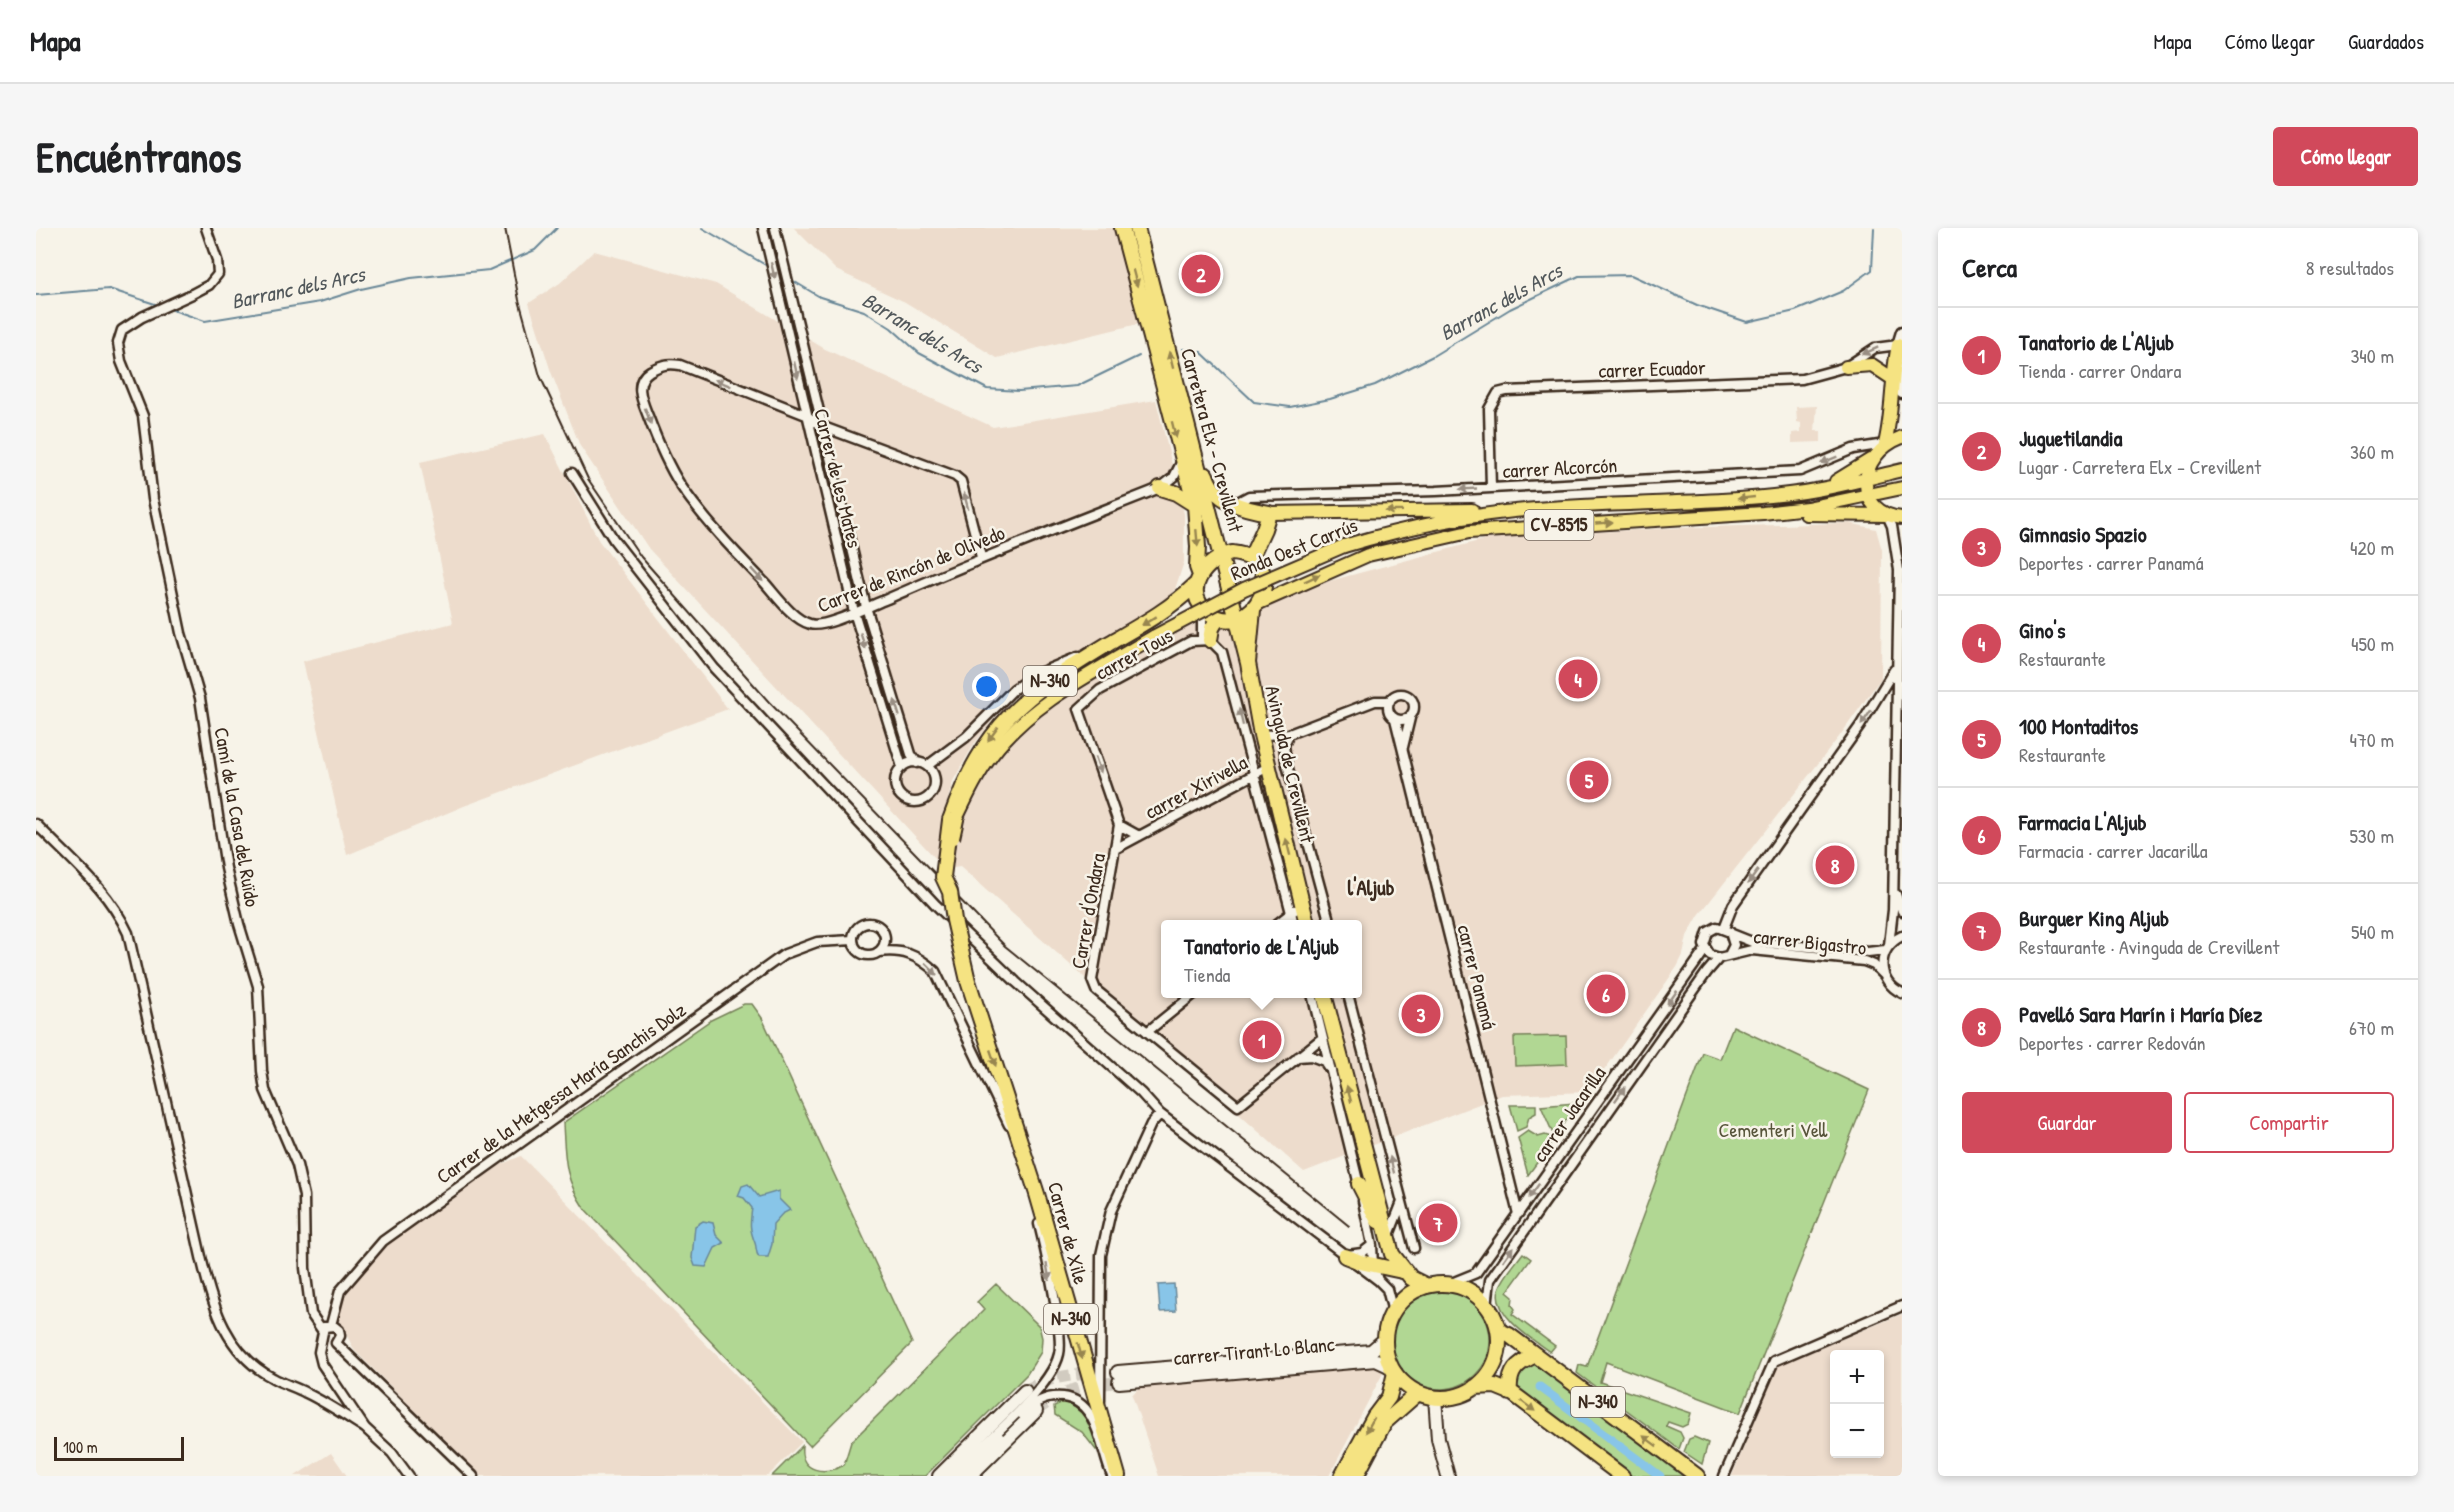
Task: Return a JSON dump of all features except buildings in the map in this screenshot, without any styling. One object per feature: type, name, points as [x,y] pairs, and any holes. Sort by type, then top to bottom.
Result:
[{"type":"highway","name":"Carretera Elx - Crevillent","points":[[1137,228],[1155,300],[1155,327]]},
{"type":"highway","name":"Carretera Elx - Crevillent","points":[[1122,231],[1155,327],[1173,397],[1182,461],[1194,505],[1198,580],[1196,599],[1202,607]]},
{"type":"highway","name":"Carretera Elx - Crevillent","points":[[1173,397],[1189,429],[1248,663]]},
{"type":"highway","points":[[1189,429],[1209,485],[1219,495],[1234,504],[1247,510],[1269,513],[1251,557],[1232,553],[1222,555]]},
{"type":"highway","points":[[1160,488],[1176,493],[1194,505]]},
{"type":"highway","name":"Ronda Oest Carrús","points":[[974,1003],[954,921],[951,892],[943,877],[954,818],[977,756],[1003,721],[1022,701],[1051,680],[1164,612],[1222,555]]},
{"type":"highway","name":"Avinguda de Crevillent","points":[[1251,557],[1259,564],[1264,587],[1256,607],[1248,663],[1297,908],[1304,920]]},
{"type":"highway","points":[[1202,607],[1218,618],[1237,617],[1256,607]]},
{"type":"highway","points":[[1206,640],[1218,618]]},
{"type":"highway","points":[[1325,998],[1392,1254],[1402,1270],[1411,1278],[1427,1286]]},
{"type":"highway","name":"Carrer de Xile","points":[[974,1003],[1037,1194],[1118,1476]]},
{"type":"highway","points":[[1359,1184],[1371,1212],[1387,1236]]},
{"type":"highway","points":[[1345,1256],[1402,1270]]},
{"type":"highway","points":[[1342,1476],[1374,1417],[1389,1397],[1393,1370],[1385,1339],[1393,1312],[1406,1297],[1427,1286],[1449,1284],[1466,1289],[1487,1306],[1498,1330],[1497,1354],[1492,1367],[1475,1387]]},
{"type":"highway","name":"N-340","points":[[1498,1330],[1509,1335],[1697,1476]]},
{"type":"highway","points":[[1510,1393],[1512,1372],[1516,1366],[1536,1355]]},
{"type":"highway","name":"N-340","points":[[1393,1370],[1418,1393],[1435,1398],[1449,1397],[1475,1387],[1496,1386],[1510,1393],[1622,1476]]},
{"type":"highway","points":[[1356,1476],[1363,1469],[1384,1423],[1418,1393]]},
{"type":"main road","points":[[1885,444],[1892,417],[1893,378],[1898,345]]},
{"type":"main road","points":[[1846,367],[1872,365],[1893,378]]},
{"type":"main road","name":"Ronda Oest Carrús","points":[[1804,492],[1841,479],[1871,460],[1885,444],[1902,437]]},
{"type":"main road","name":"Ronda Oest Carrús","points":[[1865,479],[1871,460]]},
{"type":"main road","name":"Ronda Oest Carrús","points":[[954,818],[993,754],[1018,727],[1048,702],[1155,636],[1244,589],[1344,546],[1410,526],[1536,508],[1735,499],[1804,492],[1902,470]]},
{"type":"main road","points":[[1865,479],[1870,496],[1887,515]]},
{"type":"main road","name":"Ronda Oest Carrús","points":[[1762,513],[1870,496],[1902,488]]},
{"type":"main road","points":[[1269,513],[1536,508]]},
{"type":"main road","name":"Ronda Oest Carrús","points":[[1256,607],[1368,555],[1469,532],[1762,513],[1887,515],[1902,518]]},
{"type":"main road","name":"carrer Tirant Lo Blanc","points":[[1385,1339],[1371,1351],[1119,1377],[1376,1360],[1383,1361],[1393,1370]]},
{"type":"main road","points":[[939,1476],[1025,1391]]},
{"type":"main road","points":[[1435,1398],[1438,1439],[1448,1476]]},
{"type":"main road","points":[[970,1476],[1036,1411]]},
{"type":"street","name":"Camí de la Casa del Ruïdo","points":[[206,228],[217,260],[218,274],[209,285],[141,316],[122,330],[118,343],[121,361],[142,416],[153,499],[181,633],[200,698],[226,868],[239,924],[258,986],[265,1090],[297,1165],[304,1196],[305,1268],[311,1314],[322,1335],[319,1352],[322,1364],[365,1428]]},
{"type":"street","name":"Carrer de les Mates","points":[[763,228],[854,612],[902,767]]},
{"type":"street","points":[[1142,228],[1155,300]]},
{"type":"street","name":"Carrer de les Mates","points":[[776,231],[866,608],[911,754],[916,763]]},
{"type":"street","points":[[1902,332],[1898,345],[1902,393]]},
{"type":"street","name":"carrer Ecuador","points":[[1491,488],[1489,409],[1498,393],[1802,379],[1846,367],[1865,352],[1884,346],[1898,345]]},
{"type":"street","name":"Carrer de Rincón de Olivedo","points":[[806,415],[680,365],[668,363],[658,367],[646,374],[640,384],[640,395],[662,450],[688,494],[739,556],[795,615],[810,624],[820,625],[866,608],[981,557],[1160,488],[1174,477],[1182,461]]},
{"type":"street","points":[[806,415],[821,426],[955,476],[961,481],[981,557]]},
{"type":"street","name":"carrer Alcorcón","points":[[1234,504],[1249,496],[1491,488],[1800,471],[1853,449],[1885,444]]},
{"type":"street","points":[[572,473],[614,540],[714,668],[936,905],[1016,982],[1141,1093],[1160,1114],[1378,1280],[1387,1289],[1393,1312]]},
{"type":"street","points":[[1269,513],[1276,495]]},
{"type":"street","points":[[1884,975],[1882,965],[1887,947],[1893,882],[1898,769],[1896,668],[1900,568],[1892,526],[1887,515]]},
{"type":"street","points":[[1202,607],[1206,640]]},
{"type":"street","name":"carrer Tous","points":[[1079,709],[1100,690],[1191,641],[1206,640]]},
{"type":"street","name":"Avinguda de Crevillent","points":[[1206,640],[1222,652],[1254,774],[1297,908],[1295,920]]},
{"type":"street","points":[[927,766],[966,737],[1014,689],[1034,675],[1109,644]]},
{"type":"street","points":[[1724,928],[1733,905],[1871,710],[1902,654]]},
{"type":"street","points":[[1261,735],[1289,734],[1371,703],[1389,705],[1399,694],[1411,698],[1414,706],[1410,718],[1402,721],[1395,719],[1389,705]]},
{"type":"street","name":"Carrer d'Ondara","points":[[1079,709],[1119,825],[1092,980],[1096,990],[1238,1106],[1297,1057]]},
{"type":"street","name":"carrer Panamá","points":[[1403,747],[1410,718]]},
{"type":"street","name":"carrer Panamá","points":[[1395,719],[1518,1214]]},
{"type":"street","name":"Avinguda de Crevillent","points":[[1289,734],[1284,745],[1286,761],[1329,920]]},
{"type":"street","points":[[916,763],[927,766],[933,774],[934,783],[930,794],[919,801],[911,801],[898,793],[896,777],[902,767],[916,763]]},
{"type":"street","name":"carrer Xirivella","points":[[1115,849],[1268,766]]},
{"type":"street","points":[[36,824],[105,894],[118,911],[128,933],[212,1303],[226,1334],[244,1359],[272,1378],[306,1392],[365,1428],[392,1453],[409,1476]]},
{"type":"street","name":"carrer Xirivella","points":[[1119,825],[1139,836]]},
{"type":"street","points":[[1893,882],[1902,911]]},
{"type":"street","points":[[1282,920],[1297,908]]},
{"type":"street","points":[[879,952],[885,938],[884,933],[875,924],[858,926],[853,940],[854,947],[862,954],[906,952],[921,958],[935,971],[1004,1114],[1019,1137]]},
{"type":"street","points":[[1718,927],[1732,934],[1734,945],[1729,955],[1719,958],[1711,956],[1706,950],[1704,939],[1708,932],[1718,927]]},
{"type":"street","name":"carrer Bigastro","points":[[1732,934],[1752,942],[1868,952],[1887,947]]},
{"type":"street","points":[[1887,947],[1902,936]]},
{"type":"street","name":"Carrer de la Metgessa María Sanchis Dolz","points":[[331,1325],[340,1291],[383,1241],[785,954],[817,942],[853,940]]},
{"type":"street","name":"carrer Jacarilla","points":[[1449,1284],[1476,1273],[1706,950]]},
{"type":"street","name":"carrer Bigastro","points":[[1729,955],[1752,950],[1864,961],[1874,965],[1893,988],[1902,993]]},
{"type":"street","name":"carrer Jacarilla","points":[[1487,1306],[1490,1280],[1700,981],[1719,958]]},
{"type":"street","points":[[1147,1032],[1188,998]]},
{"type":"street","points":[[1313,998],[1359,1184],[1378,1280]]},
{"type":"street","points":[[1349,998],[1414,1248]]},
{"type":"street","points":[[1297,1057],[1322,1035],[1330,1019]]},
{"type":"street","points":[[1297,1057],[1311,1056],[1324,1061],[1330,1070]]},
{"type":"street","points":[[1100,1416],[1101,1255],[1111,1211],[1151,1124],[1160,1114]]},
{"type":"street","points":[[950,1476],[1037,1391],[1057,1362],[1060,1337],[1038,1218],[1037,1194]]},
{"type":"street","points":[[1387,1236],[1402,1202]]},
{"type":"street","points":[[1518,1214],[1530,1222]]},
{"type":"street","points":[[1345,1256],[1362,1253],[1372,1245]]},
{"type":"street","points":[[1724,1476],[1774,1361],[1902,1306]]},
{"type":"street","points":[[331,1325],[337,1327],[340,1333],[336,1343],[328,1344],[322,1335],[331,1325]]},
{"type":"street","points":[[336,1343],[472,1476]]},
{"type":"street","points":[[960,1476],[1023,1412],[1042,1399],[1053,1396],[1068,1398],[1085,1407],[1094,1422],[1113,1476]]},
{"type":"shaded area","points":[[794,228],[1114,228],[1138,324],[997,358],[905,302],[836,270]]},
{"type":"shaded area","points":[[594,251],[716,284],[825,349],[993,427],[1156,400],[1184,514],[1184,562],[1175,589],[1160,607],[1032,681],[1002,708],[974,744],[953,781],[941,826],[937,860],[649,549],[580,446],[551,372],[529,303],[560,283]]},
{"type":"shaded area","points":[[1817,406],[1815,431],[1821,431],[1821,442],[1792,443],[1792,433],[1801,432],[1801,423],[1797,422],[1796,407]]},
{"type":"shaded area","points":[[545,434],[599,541],[728,709],[464,806],[347,855],[303,661],[453,623],[420,462]]},
{"type":"shaded area","points":[[1849,523],[1876,529],[1882,550],[1881,678],[1839,737],[1699,915],[1687,936],[1683,955],[1677,967],[1589,1092],[1502,1095],[1304,1172],[960,867],[953,868],[959,819],[973,782],[1013,732],[1089,679],[1153,644],[1228,608],[1490,538],[1670,528]]},
{"type":"shaded area","points":[[521,1156],[802,1442],[768,1476],[481,1476],[355,1351],[339,1321],[341,1304],[351,1282],[387,1243],[488,1170]]},
{"type":"shaded area","points":[[1902,1314],[1902,1476],[1732,1476],[1777,1366]]},
{"type":"shaded area","points":[[1378,1367],[1383,1373],[1329,1476],[1159,1476],[1132,1395],[1139,1387]]},
{"type":"shaded area","points":[[331,1453],[347,1476],[295,1476]]},
{"type":"green space","points":[[744,1004],[752,1004],[762,1018],[912,1343],[810,1446],[584,1208],[569,1177],[565,1157],[563,1123],[711,1020]]},
{"type":"green space","name":"Cementeri Vell","points":[[1733,1026],[1869,1090],[1740,1413],[1606,1362],[1600,1382],[1691,1413],[1688,1424],[1682,1427],[1668,1422],[1666,1426],[1680,1432],[1683,1438],[1679,1449],[1577,1373],[1579,1365],[1587,1367],[1703,1053],[1720,1059]]},
{"type":"green space","points":[[1566,1036],[1567,1064],[1515,1066],[1514,1037]]},
{"type":"green space","points":[[1575,1103],[1577,1106],[1554,1136],[1541,1106]]},
{"type":"green space","points":[[1510,1105],[1536,1105],[1536,1113],[1529,1117],[1526,1127],[1517,1131]]},
{"type":"green space","points":[[1528,1131],[1538,1137],[1545,1135],[1551,1137],[1552,1142],[1528,1175],[1518,1138]]},
{"type":"green space","points":[[1523,1253],[1531,1259],[1507,1292],[1513,1297],[1512,1305],[1515,1309],[1512,1314],[1555,1346],[1550,1352],[1516,1326],[1498,1299],[1503,1280]]},
{"type":"green space","points":[[996,1284],[1039,1326],[1042,1338],[1041,1352],[1027,1374],[925,1476],[772,1476],[802,1446],[805,1461],[815,1469],[822,1471],[844,1465],[851,1442],[984,1310],[977,1302]]},
{"type":"green space","points":[[1441,1291],[1460,1294],[1476,1305],[1487,1321],[1490,1340],[1487,1359],[1476,1375],[1460,1386],[1441,1389],[1422,1386],[1406,1375],[1395,1359],[1392,1340],[1395,1321],[1406,1305],[1422,1294]]},
{"type":"green space","points":[[1525,1363],[1535,1364],[1688,1476],[1632,1476],[1515,1388],[1517,1367]]},
{"type":"green space","points":[[1063,1402],[1078,1409],[1087,1419],[1098,1448],[1096,1450],[1082,1432],[1055,1415],[1054,1406]]},
{"type":"green space","points":[[1694,1437],[1708,1443],[1702,1464],[1684,1452],[1689,1439]]},
{"type":"water","points":[[748,1184],[759,1197],[779,1191],[779,1199],[790,1210],[782,1214],[773,1224],[772,1244],[768,1257],[758,1255],[750,1222],[752,1208],[744,1198],[738,1196],[742,1186]]},
{"type":"water","points":[[703,1221],[713,1223],[716,1235],[724,1243],[715,1248],[706,1267],[695,1266],[692,1258],[695,1226]]},
{"type":"water","points":[[1174,1284],[1176,1311],[1160,1312],[1158,1285]]},
{"type":"waterway","name":"Barranc dels Arcs","points":[[167,308],[205,321],[320,302],[361,289],[411,278],[489,270],[535,250],[557,228]]},
{"type":"waterway","name":"Barranc dels Arcs","points":[[702,228],[769,267]]},
{"type":"waterway","name":"Barranc dels Arcs","points":[[1183,349],[1201,352],[1254,402],[1290,407],[1330,399],[1375,385],[1433,356],[1510,309],[1579,276],[1631,275],[1697,305],[1747,322],[1795,311],[1843,291],[1872,270],[1874,228]]},
{"type":"waterway","name":"Barranc dels Arcs","points":[[790,279],[820,297],[864,311],[891,328],[919,353],[987,389],[1019,391],[1077,386],[1139,356]]},
{"type":"waterway","name":"Barranc dels Arcs","points":[[36,295],[109,289],[158,305]]},
{"type":"waterway","points":[[1540,1387],[1660,1476]]},
{"type":"tunnel","points":[[1025,1391],[1058,1378],[1118,1372]]},
{"type":"tunnel","points":[[1036,1411],[1056,1397],[1075,1389],[1119,1382]]},
{"type":"railway","points":[[505,228],[519,300],[540,376],[588,479],[641,557],[769,702],[1005,946],[1349,1226]]},
{"type":"place","name":"Juguetilandia","points":[[1201,274]]},
{"type":"place","name":"Gino's","points":[[1578,679]]},
{"type":"place","name":"100 Montaditos","points":[[1589,780]]},
{"type":"place","name":"Pavelló Sara Marín i María Díez","points":[[1835,865]]},
{"type":"place","name":"Farmacia L'Aljub","points":[[1606,994]]},
{"type":"place","name":"Gimnasio Spazio","points":[[1421,1014]]},
{"type":"place","name":"Tanatorio de L'Aljub","points":[[1262,1040]]},
{"type":"place","name":"Burguer King Aljub","points":[[1438,1223]]},
{"type":"district","name":"l'Aljub","points":[[1371,888]]}]
